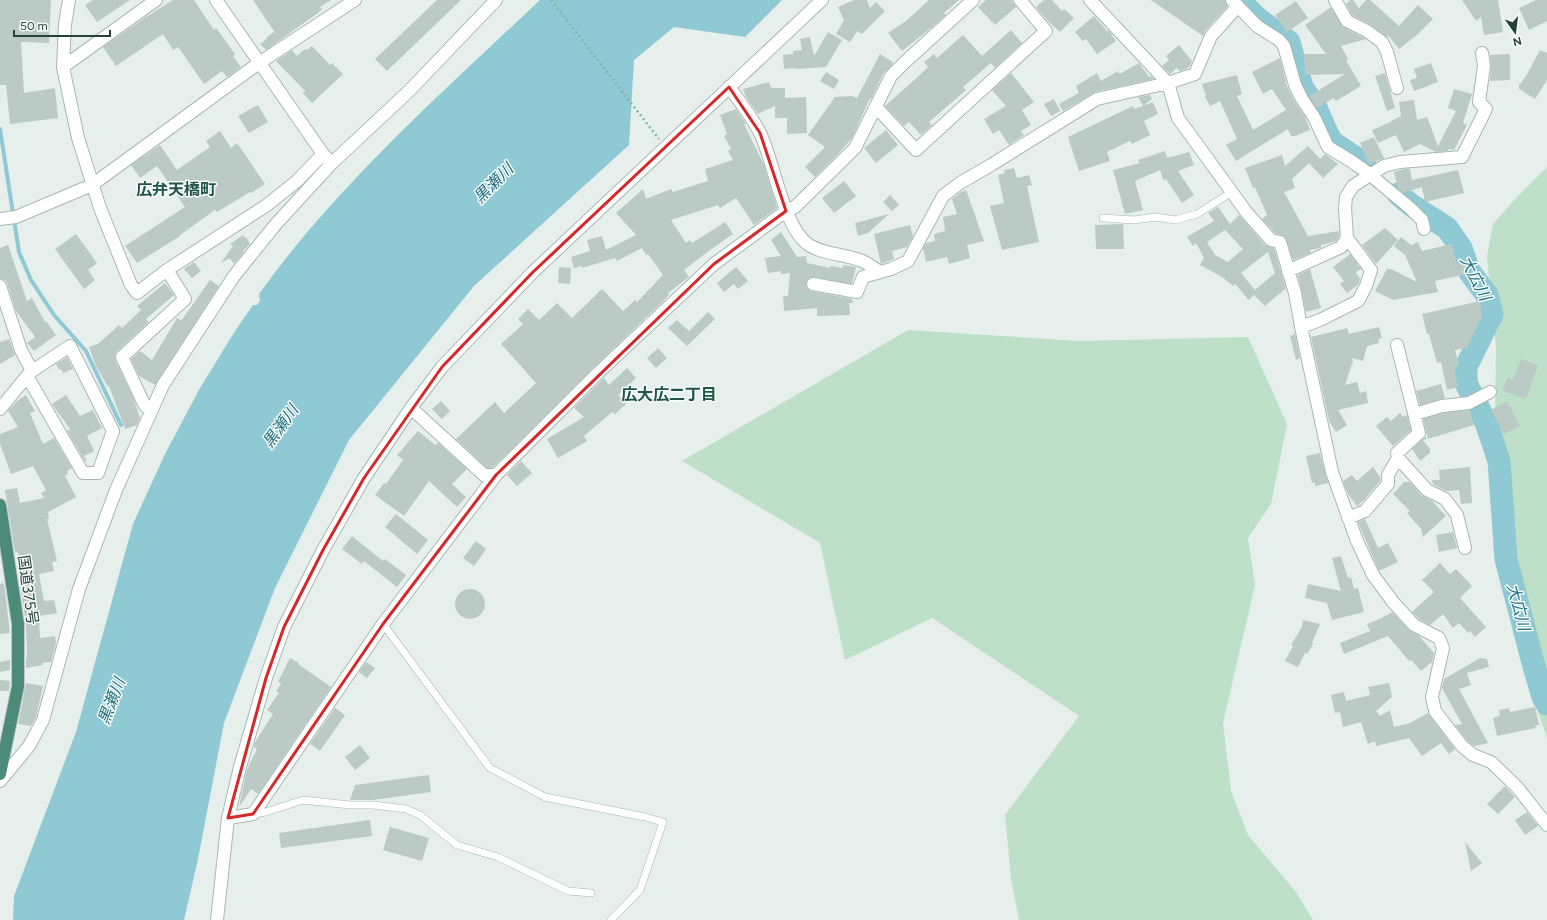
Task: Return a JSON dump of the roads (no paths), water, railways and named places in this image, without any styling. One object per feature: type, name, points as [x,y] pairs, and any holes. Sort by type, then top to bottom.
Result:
[{"type":"highway","name":"国道375号","points":[[0,505],[18,624],[18,686],[0,774]]},
{"type":"street","points":[[69,0],[65,24],[63,67],[78,138],[100,208],[131,285],[137,293],[168,270],[267,205],[327,158],[409,91],[496,0]]},
{"type":"street","points":[[63,67],[156,0]]},
{"type":"street","points":[[216,0],[327,158]]},
{"type":"street","points":[[217,920],[228,818],[240,766],[266,678],[284,627],[326,544],[364,478],[411,408],[442,367],[526,279],[822,0]]},
{"type":"street","points":[[228,818],[253,814],[383,624],[496,475],[597,374],[714,264],[786,211],[795,207],[855,148],[892,76],[905,62],[973,0]]},
{"type":"street","points":[[876,107],[916,150],[1046,31],[1020,0]]},
{"type":"street","points":[[1090,0],[1168,83],[1178,118],[1247,213],[1271,240],[1280,242],[1295,293],[1332,472],[1348,518],[1373,575],[1393,602],[1414,625],[1439,638],[1443,648],[1432,698],[1435,711],[1462,746],[1473,755],[1491,762],[1517,787],[1547,825]]},
{"type":"street","points":[[1335,0],[1347,21],[1367,31],[1382,42],[1397,88]]},
{"type":"street","points":[[0,219],[16,217],[92,185],[259,63],[349,2]]},
{"type":"street","points":[[813,284],[857,292],[863,277],[891,269],[908,261],[943,196],[960,183],[998,161],[1096,99],[1168,83],[1195,74],[1212,36],[1234,2],[1257,26],[1279,40],[1284,46],[1295,85],[1314,117],[1328,147],[1371,175],[1422,220],[1424,229]]},
{"type":"street","points":[[1301,327],[1320,320],[1358,301],[1371,270],[1347,238],[1345,208],[1346,197],[1353,186],[1384,166],[1400,162],[1462,157],[1486,109],[1479,102],[1484,66],[1482,53]]},
{"type":"street","points":[[729,87],[760,133],[768,151],[786,211],[796,231],[809,245],[827,253],[861,260],[880,272]]},
{"type":"street","points":[[0,781],[29,746],[43,720],[79,589],[116,490],[164,385],[234,276],[327,158]]},
{"type":"street","points":[[1288,271],[1341,247],[1347,238]]},
{"type":"street","points":[[151,412],[144,404],[122,357],[186,299],[168,270]]},
{"type":"street","points":[[0,286],[30,374],[83,473],[98,473],[113,431],[70,346],[30,374],[0,409]]},
{"type":"street","points":[[1348,518],[1365,511],[1388,484],[1388,476],[1398,458],[1397,453],[1419,433],[1416,414],[1397,344]]},
{"type":"street","points":[[1416,414],[1442,406],[1469,404],[1490,392]]},
{"type":"street","points":[[411,408],[484,475],[496,475]]},
{"type":"street","points":[[1398,458],[1427,490],[1445,499],[1457,515],[1465,548]]},
{"type":"lane","points":[[1103,218],[1134,220],[1155,217],[1175,220],[1197,214],[1232,192]]},
{"type":"lane","points":[[383,624],[490,768],[545,797],[664,822],[640,890],[612,920]]},
{"type":"lane","points":[[253,814],[266,812],[303,800],[406,809],[420,815],[457,845],[498,857],[568,892],[591,893]]},
{"type":"water","name":"黒瀬川","points":[[540,0],[782,0],[745,37],[674,27],[634,60],[629,145],[474,286],[349,440],[275,588],[224,723],[198,859],[184,920],[13,920],[14,896],[76,732],[133,524],[165,454],[200,388],[237,328],[253,305],[257,305],[260,301],[259,294],[322,215],[392,141]]},
{"type":"waterway","name":"大広川","points":[[1239,0],[1256,17],[1289,42],[1302,87],[1316,108],[1332,142],[1359,160],[1365,166]]},
{"type":"waterway","points":[[0,129],[19,252],[31,280],[54,315],[86,351],[121,425]]},
{"type":"waterway","name":"大広川","points":[[1398,194],[1411,205],[1447,228],[1461,248],[1469,271],[1487,295],[1492,314],[1466,367],[1466,383],[1487,425],[1499,461],[1506,559],[1535,670],[1543,697],[1547,704]]},
{"type":"district","name":"広弁天橋町","points":[[176,189]]},
{"type":"district","name":"広大広二丁目","points":[[669,394]]}]
